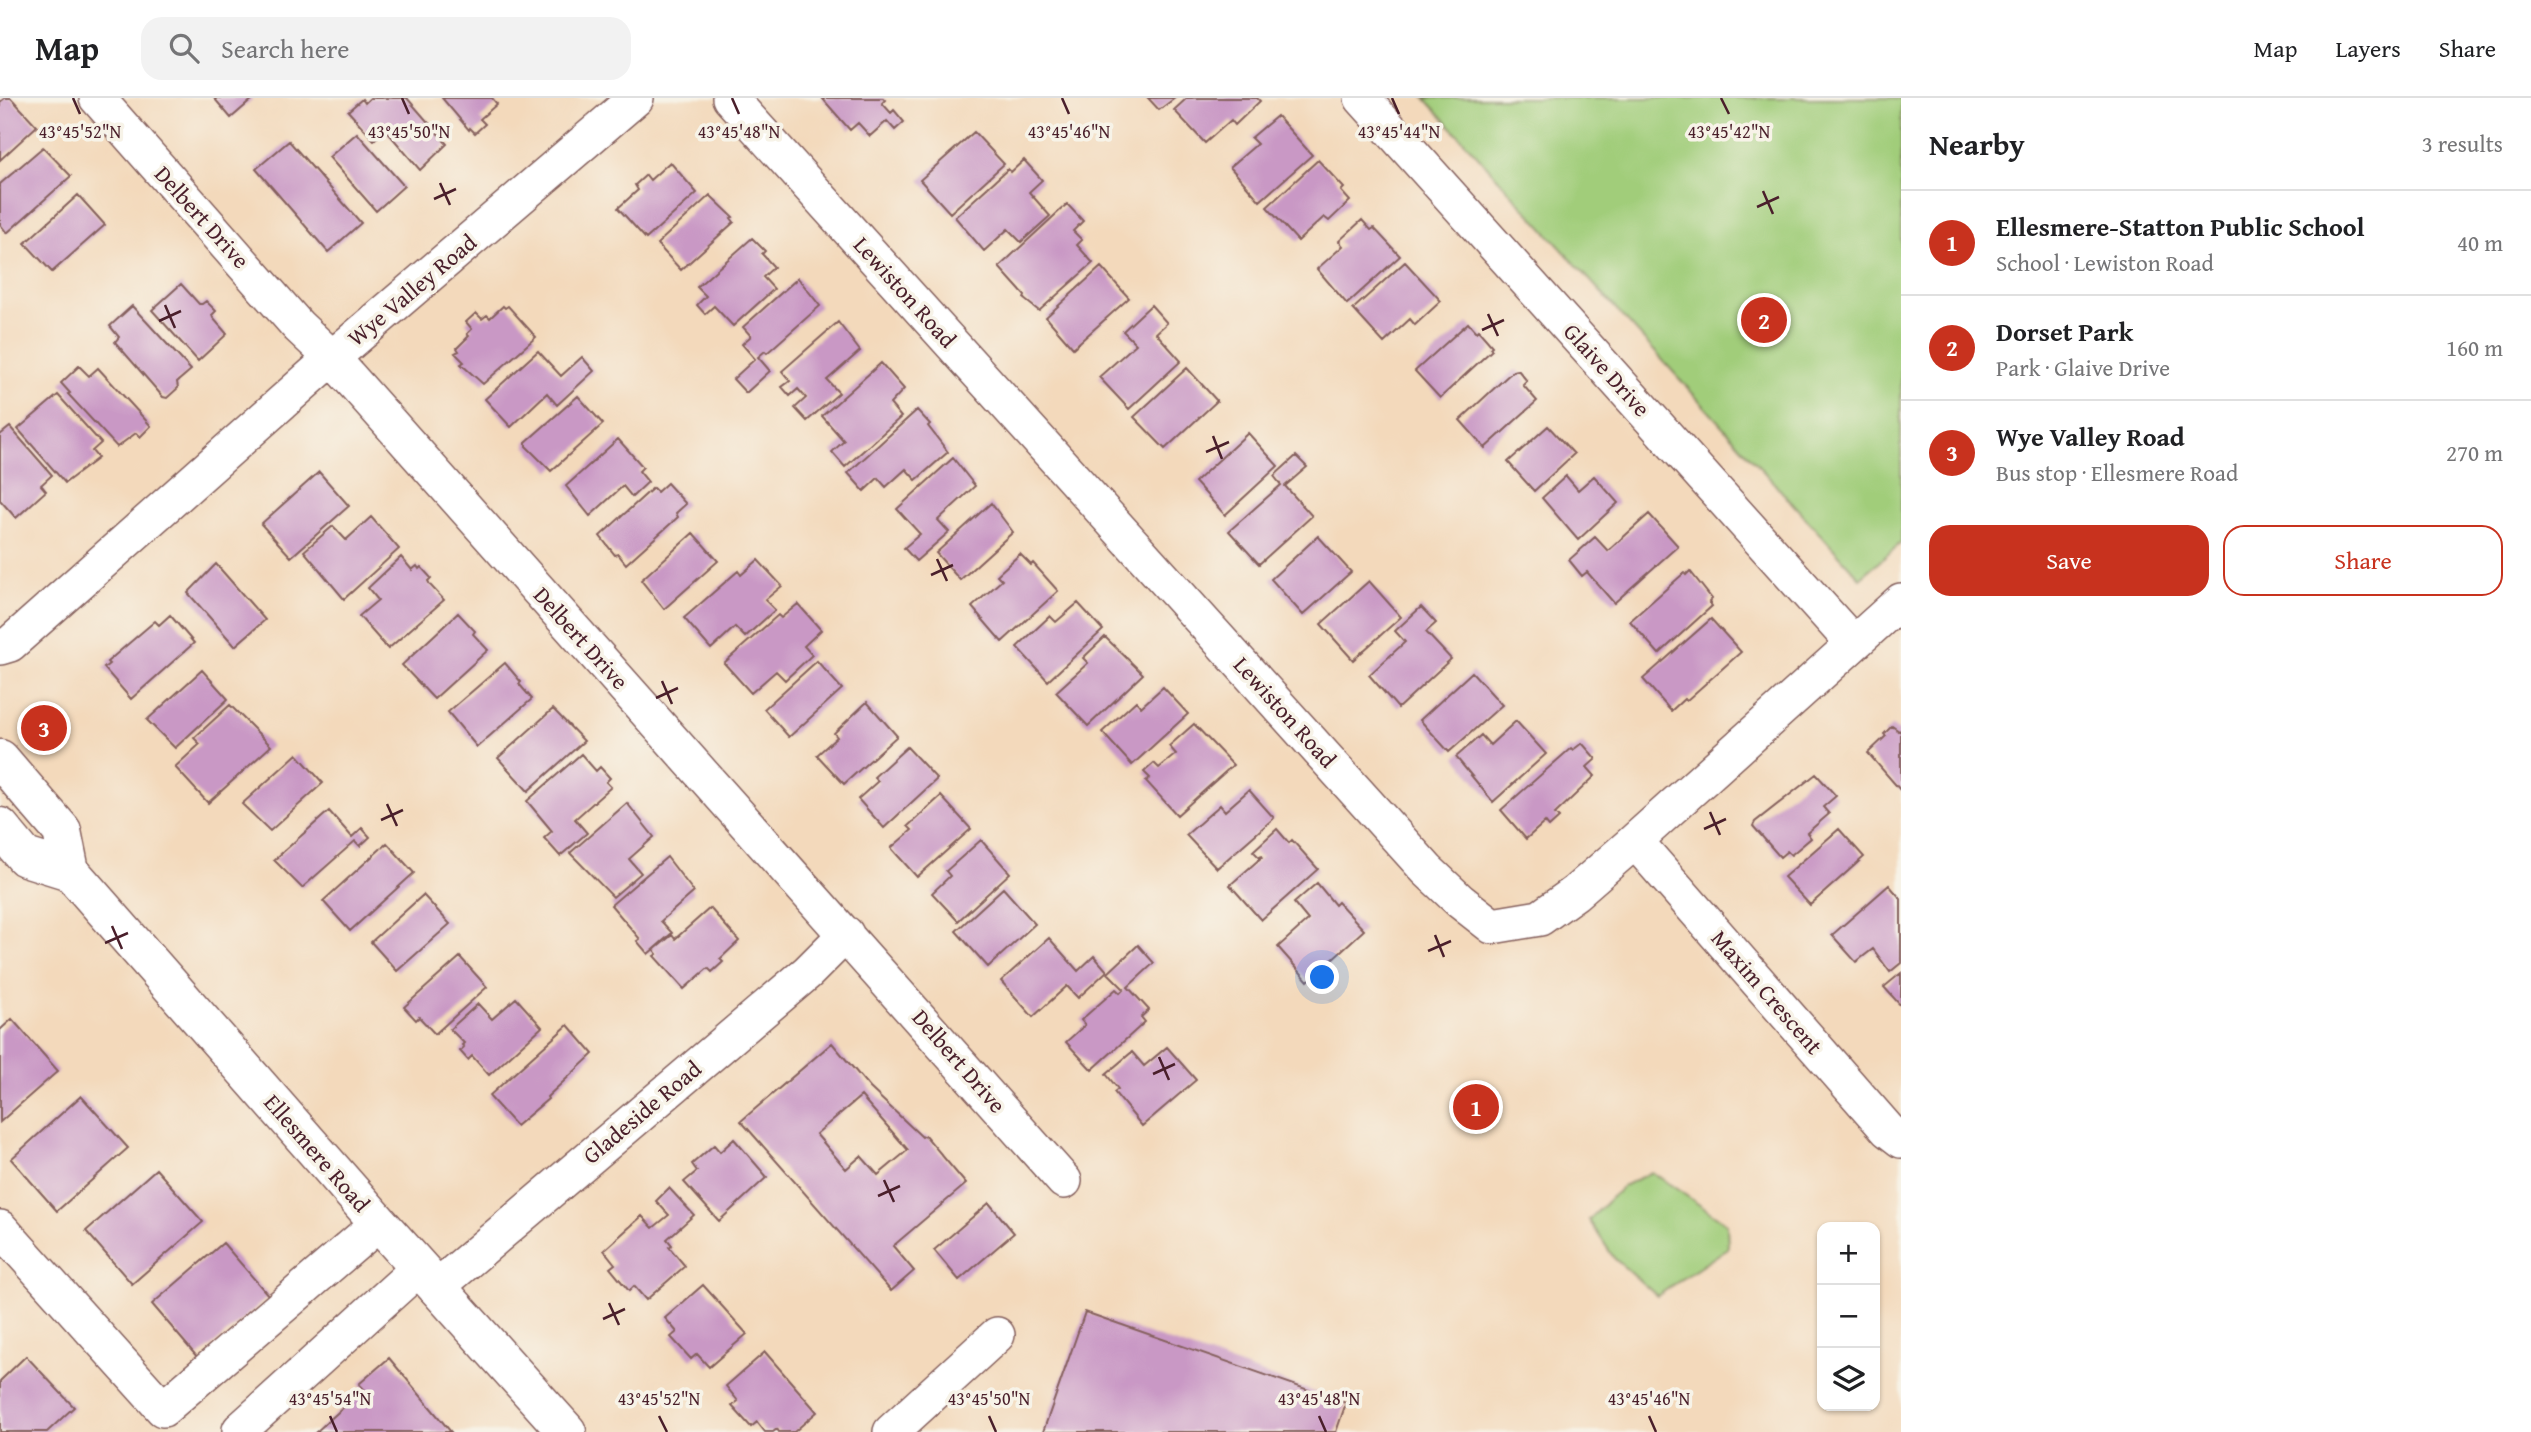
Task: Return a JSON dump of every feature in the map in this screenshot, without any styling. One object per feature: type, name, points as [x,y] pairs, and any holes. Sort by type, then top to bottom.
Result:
[{"type":"main road","name":"Ellesmere Road","points":[[0,759],[62,831],[71,871],[427,1278],[567,1432]]},
{"type":"main road","points":[[0,827],[25,857],[71,871]]},
{"type":"street","name":"Delbert Drive","points":[[97,98],[846,934],[1063,1181]]},
{"type":"street","name":"Wye Valley Road","points":[[0,647],[10,644],[332,358],[636,98]]},
{"type":"street","name":"Lewiston Road","points":[[730,98],[1427,870],[1492,926],[1540,918],[1575,892],[1901,601]]},
{"type":"street","name":"Glaive Drive","points":[[1362,98],[1853,642]]},
{"type":"street","name":"Maxim Crescent","points":[[1635,841],[1888,1130],[1901,1140]]},
{"type":"street","name":"Gladeside Road","points":[[242,1432],[240,1430],[427,1278],[808,972],[846,934]]},
{"type":"street","points":[[0,1228],[163,1409],[379,1223]]},
{"type":"street","points":[[891,1432],[997,1335]]},
{"type":"green space","points":[[1425,98],[1901,98],[1901,543],[1860,578]]},
{"type":"green space","points":[[1652,1172],[1727,1224],[1728,1248],[1657,1296],[1614,1258],[1589,1220],[1623,1186]]},
{"type":"building","points":[[11,98],[37,126],[0,160],[0,102]]},
{"type":"building","points":[[214,98],[254,98],[231,118]]},
{"type":"building","points":[[370,98],[407,98],[447,144],[420,170],[385,129],[374,140],[348,111],[362,99],[365,103]]},
{"type":"building","points":[[442,98],[492,98],[497,104],[480,119],[485,124],[475,133],[470,128],[469,130]]},
{"type":"building","points":[[822,98],[883,98],[885,100],[882,103],[891,113],[894,110],[904,122],[895,130],[887,121],[870,136],[858,123],[850,130]]},
{"type":"building","points":[[1148,98],[1175,98],[1159,110]]},
{"type":"building","points":[[1187,98],[1257,98],[1260,101],[1235,125],[1231,120],[1205,143],[1174,110]]},
{"type":"building","points":[[1277,116],[1312,155],[1260,201],[1230,167],[1257,144],[1251,138]]},
{"type":"building","points":[[974,132],[1004,164],[950,213],[920,180]]},
{"type":"building","points":[[357,133],[404,186],[376,211],[329,157]]},
{"type":"building","points":[[289,141],[361,223],[328,252],[256,169]]},
{"type":"building","points":[[43,147],[71,176],[7,233],[0,224],[0,184]]},
{"type":"building","points":[[1024,160],[1042,180],[1029,192],[1050,216],[1021,242],[1008,229],[984,251],[955,217],[1008,169],[1011,172]]},
{"type":"building","points":[[1318,160],[1344,188],[1341,191],[1350,201],[1329,221],[1324,217],[1298,241],[1267,207]]},
{"type":"building","points":[[670,162],[697,193],[646,239],[618,208],[638,190],[635,185],[646,175],[650,180]]},
{"type":"building","points":[[78,195],[105,225],[52,272],[25,243]]},
{"type":"building","points":[[710,195],[733,217],[731,218],[734,222],[681,270],[657,244]]},
{"type":"building","points":[[1067,204],[1083,221],[1073,231],[1082,240],[1077,245],[1093,263],[1039,311],[1024,299],[1025,296],[999,267]]},
{"type":"building","points":[[1362,220],[1371,230],[1374,228],[1400,256],[1347,304],[1317,269],[1343,246],[1339,241]]},
{"type":"building","points":[[752,238],[765,251],[762,254],[774,267],[763,277],[774,289],[733,326],[714,306],[705,314],[697,305],[706,296],[697,287]]},
{"type":"building","points":[[1405,262],[1441,301],[1415,325],[1410,319],[1384,343],[1353,309]]},
{"type":"building","points":[[1101,267],[1129,298],[1073,348],[1046,317]]},
{"type":"building","points":[[798,278],[820,306],[767,353],[765,351],[758,357],[770,371],[746,393],[733,379],[755,359],[742,344],[751,336],[743,327]]},
{"type":"building","points":[[181,284],[199,304],[206,301],[216,311],[212,315],[213,318],[227,334],[198,361],[152,310]]},
{"type":"building","points":[[1151,305],[1167,323],[1156,333],[1181,361],[1129,409],[1099,377],[1136,344],[1123,331]]},
{"type":"building","points":[[132,306],[191,370],[177,382],[178,388],[167,398],[163,397],[115,342],[119,337],[110,326]]},
{"type":"building","points":[[503,306],[508,306],[536,337],[483,384],[461,364],[464,362],[455,353],[459,351],[457,348],[472,329],[466,322],[476,313],[482,319],[487,315],[490,318]]},
{"type":"building","points":[[838,322],[860,351],[827,380],[839,393],[807,421],[795,408],[806,398],[798,389],[790,396],[782,387],[790,381],[782,371]]},
{"type":"building","points":[[1468,323],[1476,332],[1478,330],[1492,346],[1492,350],[1440,398],[1415,371]]},
{"type":"building","points":[[538,351],[561,376],[582,357],[594,371],[557,405],[547,393],[511,427],[485,399]]},
{"type":"building","points":[[881,363],[904,389],[890,404],[901,417],[845,467],[832,452],[844,441],[822,416]]},
{"type":"building","points":[[79,366],[89,376],[98,368],[151,426],[140,437],[136,433],[117,447],[61,383]]},
{"type":"building","points":[[1187,368],[1217,401],[1165,449],[1134,417]]},
{"type":"building","points":[[1518,370],[1527,381],[1523,385],[1537,401],[1485,448],[1460,420],[1513,371]]},
{"type":"building","points":[[58,395],[101,443],[92,451],[98,458],[65,483],[18,429]]},
{"type":"building","points":[[578,396],[603,424],[551,471],[526,446],[526,442]]},
{"type":"building","points":[[917,410],[930,424],[928,426],[948,452],[916,480],[906,469],[886,487],[878,478],[864,491],[848,473]]},
{"type":"building","points":[[1548,426],[1574,454],[1534,491],[1508,462]]},
{"type":"building","points":[[10,427],[52,475],[41,485],[46,491],[16,518],[0,500],[0,435]]},
{"type":"building","points":[[1248,433],[1278,466],[1225,515],[1195,482]]},
{"type":"building","points":[[618,439],[643,467],[639,471],[648,482],[632,497],[623,486],[590,516],[566,486]]},
{"type":"building","points":[[1296,456],[1307,467],[1285,486],[1312,516],[1259,564],[1229,531],[1281,485],[1274,476]]},
{"type":"building","points":[[953,458],[975,486],[938,520],[949,532],[916,561],[904,548],[920,534],[897,509]]},
{"type":"building","points":[[319,472],[349,506],[291,557],[261,524]]},
{"type":"building","points":[[1566,476],[1578,490],[1594,476],[1618,503],[1578,540],[1542,498]]},
{"type":"building","points":[[667,483],[686,504],[676,513],[678,517],[626,564],[600,536],[653,488],[657,492]]},
{"type":"building","points":[[991,503],[1013,532],[960,580],[936,553]]},
{"type":"building","points":[[1649,514],[1678,546],[1614,603],[1587,572],[1582,576],[1569,560],[1595,537],[1608,551]]},
{"type":"building","points":[[371,517],[399,549],[344,599],[304,551],[333,526],[346,540]]},
{"type":"building","points":[[693,533],[718,561],[664,609],[641,580]]},
{"type":"building","points":[[1318,536],[1351,572],[1303,615],[1271,579]]},
{"type":"building","points":[[1020,554],[1031,565],[1033,563],[1058,591],[1002,642],[972,607],[1002,580],[997,575]]},
{"type":"building","points":[[401,557],[412,570],[417,566],[419,569],[421,567],[431,578],[428,581],[430,585],[444,600],[388,649],[359,616],[378,600],[368,588]]},
{"type":"building","points":[[758,560],[782,586],[765,600],[775,610],[745,637],[735,627],[711,649],[684,618],[738,571],[741,575]]},
{"type":"building","points":[[216,564],[265,620],[235,646],[188,593]]},
{"type":"building","points":[[1690,571],[1712,599],[1709,602],[1712,606],[1659,654],[1630,621],[1684,573],[1686,575]]},
{"type":"building","points":[[1369,581],[1401,617],[1353,660],[1321,624]]},
{"type":"building","points":[[1078,603],[1103,630],[1048,681],[1017,647],[1050,616],[1056,622]]},
{"type":"building","points":[[798,604],[821,630],[804,646],[812,655],[785,680],[776,671],[751,693],[724,663],[778,615],[781,618]]},
{"type":"building","points":[[1421,607],[1436,623],[1426,632],[1451,659],[1398,708],[1369,675],[1405,642],[1395,631]]},
{"type":"building","points":[[458,613],[488,650],[434,699],[402,665]]},
{"type":"building","points":[[170,615],[194,643],[131,699],[104,668],[109,664],[107,662],[155,621],[159,625]]},
{"type":"building","points":[[1711,619],[1741,652],[1671,711],[1643,679]]},
{"type":"building","points":[[1105,637],[1143,674],[1088,726],[1056,692],[1088,663],[1083,658]]},
{"type":"building","points":[[817,661],[842,689],[789,737],[764,709]]},
{"type":"building","points":[[505,663],[532,699],[477,747],[448,712]]},
{"type":"building","points":[[202,670],[228,699],[175,748],[147,720]]},
{"type":"building","points":[[1472,672],[1502,705],[1449,752],[1420,720]]},
{"type":"building","points":[[1163,687],[1188,714],[1132,765],[1102,732],[1136,701],[1141,707]]},
{"type":"building","points":[[867,702],[897,736],[844,784],[817,755],[837,737],[834,733]]},
{"type":"building","points":[[230,705],[271,746],[208,803],[175,767],[200,744],[194,738]]},
{"type":"building","points":[[553,709],[584,741],[528,791],[498,758]]},
{"type":"building","points":[[1516,721],[1546,754],[1493,802],[1456,757],[1481,735],[1490,745]]},
{"type":"building","points":[[1194,724],[1233,765],[1177,815],[1146,781],[1150,778],[1144,772],[1154,763],[1159,768],[1176,754],[1169,746]]},
{"type":"building","points":[[1892,726],[1901,730],[1901,791],[1868,753],[1886,736],[1884,734]]},
{"type":"building","points":[[1582,743],[1596,759],[1587,767],[1595,776],[1555,814],[1559,818],[1549,827],[1545,822],[1526,839],[1501,810],[1571,748],[1573,750]]},
{"type":"building","points":[[907,747],[937,779],[884,828],[858,799],[878,781],[874,777]]},
{"type":"building","points":[[297,754],[323,783],[270,831],[242,804]]},
{"type":"building","points":[[581,754],[596,771],[600,767],[610,778],[606,782],[611,787],[575,819],[587,833],[560,856],[544,838],[552,831],[527,801]]},
{"type":"building","points":[[1816,774],[1836,796],[1823,807],[1829,814],[1807,833],[1811,838],[1791,855],[1787,851],[1780,857],[1753,826]]},
{"type":"building","points":[[1249,790],[1274,818],[1217,868],[1186,835],[1220,805],[1225,811]]},
{"type":"building","points":[[941,796],[971,829],[917,877],[891,848],[912,830],[908,826]]},
{"type":"building","points":[[627,803],[654,837],[629,859],[641,873],[613,897],[570,853]]},
{"type":"building","points":[[329,811],[352,837],[362,828],[370,837],[360,846],[355,841],[302,888],[274,860]]},
{"type":"building","points":[[1277,829],[1289,843],[1292,840],[1318,869],[1261,920],[1230,885],[1263,856],[1259,857],[1253,851]]},
{"type":"building","points":[[1839,829],[1864,857],[1810,905],[1784,877]]},
{"type":"building","points":[[981,840],[1010,873],[958,921],[932,893],[950,876],[946,871]]},
{"type":"building","points":[[387,843],[414,873],[350,931],[323,901]]},
{"type":"building","points":[[667,857],[694,892],[661,921],[672,933],[648,954],[637,941],[640,939],[611,905]]},
{"type":"building","points":[[1317,883],[1335,905],[1338,902],[1364,930],[1308,981],[1278,947],[1308,920],[1294,903]]},
{"type":"building","points":[[1889,885],[1901,899],[1901,963],[1890,972],[1873,949],[1856,962],[1832,935]]},
{"type":"building","points":[[1003,888],[1035,924],[988,967],[956,931]]},
{"type":"building","points":[[423,895],[450,924],[397,971],[371,942]]},
{"type":"building","points":[[710,908],[739,941],[720,959],[723,962],[712,972],[708,968],[684,989],[654,956],[657,954],[654,950],[672,935],[675,939]]},
{"type":"building","points":[[1049,938],[1078,971],[1094,956],[1107,971],[1078,998],[1067,986],[1033,1017],[1001,981]]},
{"type":"building","points":[[1138,945],[1154,963],[1128,987],[1149,1010],[1141,1017],[1145,1022],[1092,1070],[1066,1042],[1085,1025],[1081,1020],[1116,989],[1120,993],[1124,989],[1108,973]]},
{"type":"building","points":[[460,957],[487,987],[435,1034],[419,1017],[416,1020],[404,1007]]},
{"type":"building","points":[[1901,973],[1901,1006],[1884,987]]},
{"type":"building","points":[[516,998],[542,1027],[489,1075],[472,1056],[468,1060],[460,1051],[464,1043],[450,1029],[478,1004],[492,1019]]},
{"type":"building","points":[[12,1019],[58,1071],[0,1122],[0,1030]]},
{"type":"building","points":[[568,1025],[593,1054],[547,1097],[548,1099],[516,1126],[489,1096]]},
{"type":"building","points":[[832,1043],[870,1088],[922,1137],[925,1135],[966,1184],[893,1246],[914,1271],[891,1291],[741,1121]],"holes":[[[861,1096],[908,1150],[878,1175],[861,1156],[846,1169],[816,1134]]]},
{"type":"building","points":[[1167,1047],[1196,1080],[1142,1126],[1114,1092],[1118,1089],[1106,1074],[1132,1052],[1144,1066]]},
{"type":"building","points":[[81,1096],[128,1148],[57,1211],[11,1159]]},
{"type":"building","points":[[734,1139],[767,1177],[719,1221],[684,1182],[697,1171],[692,1164],[714,1145],[720,1152]]},
{"type":"building","points":[[156,1169],[203,1222],[132,1284],[86,1231]]},
{"type":"building","points":[[669,1188],[694,1215],[667,1239],[672,1245],[669,1247],[685,1266],[646,1300],[634,1286],[629,1291],[610,1268],[615,1264],[604,1250],[642,1216],[653,1228],[669,1215],[656,1201]]},
{"type":"building","points":[[989,1203],[1014,1233],[959,1280],[934,1250]]},
{"type":"building","points":[[223,1243],[269,1296],[198,1358],[152,1304]]},
{"type":"building","points":[[703,1285],[747,1334],[709,1367],[697,1354],[691,1359],[671,1337],[677,1332],[665,1318]]},
{"type":"building","points":[[1085,1312],[1346,1403],[1336,1432],[1043,1432]]},
{"type":"building","points":[[765,1352],[817,1412],[794,1432],[779,1432],[777,1429],[765,1432],[757,1422],[751,1427],[732,1406],[738,1401],[726,1386]]},
{"type":"building","points":[[26,1356],[74,1407],[47,1432],[0,1432],[0,1381]]},
{"type":"building","points":[[389,1358],[451,1432],[316,1432],[364,1389],[359,1384]]},
{"type":"place","name":"Dorset Park","points":[[1764,320]]},
{"type":"place","name":"Wye Valley Road","points":[[44,728]]},
{"type":"place","name":"Ellesmere-Statton Public School","points":[[1476,1107]]}]
